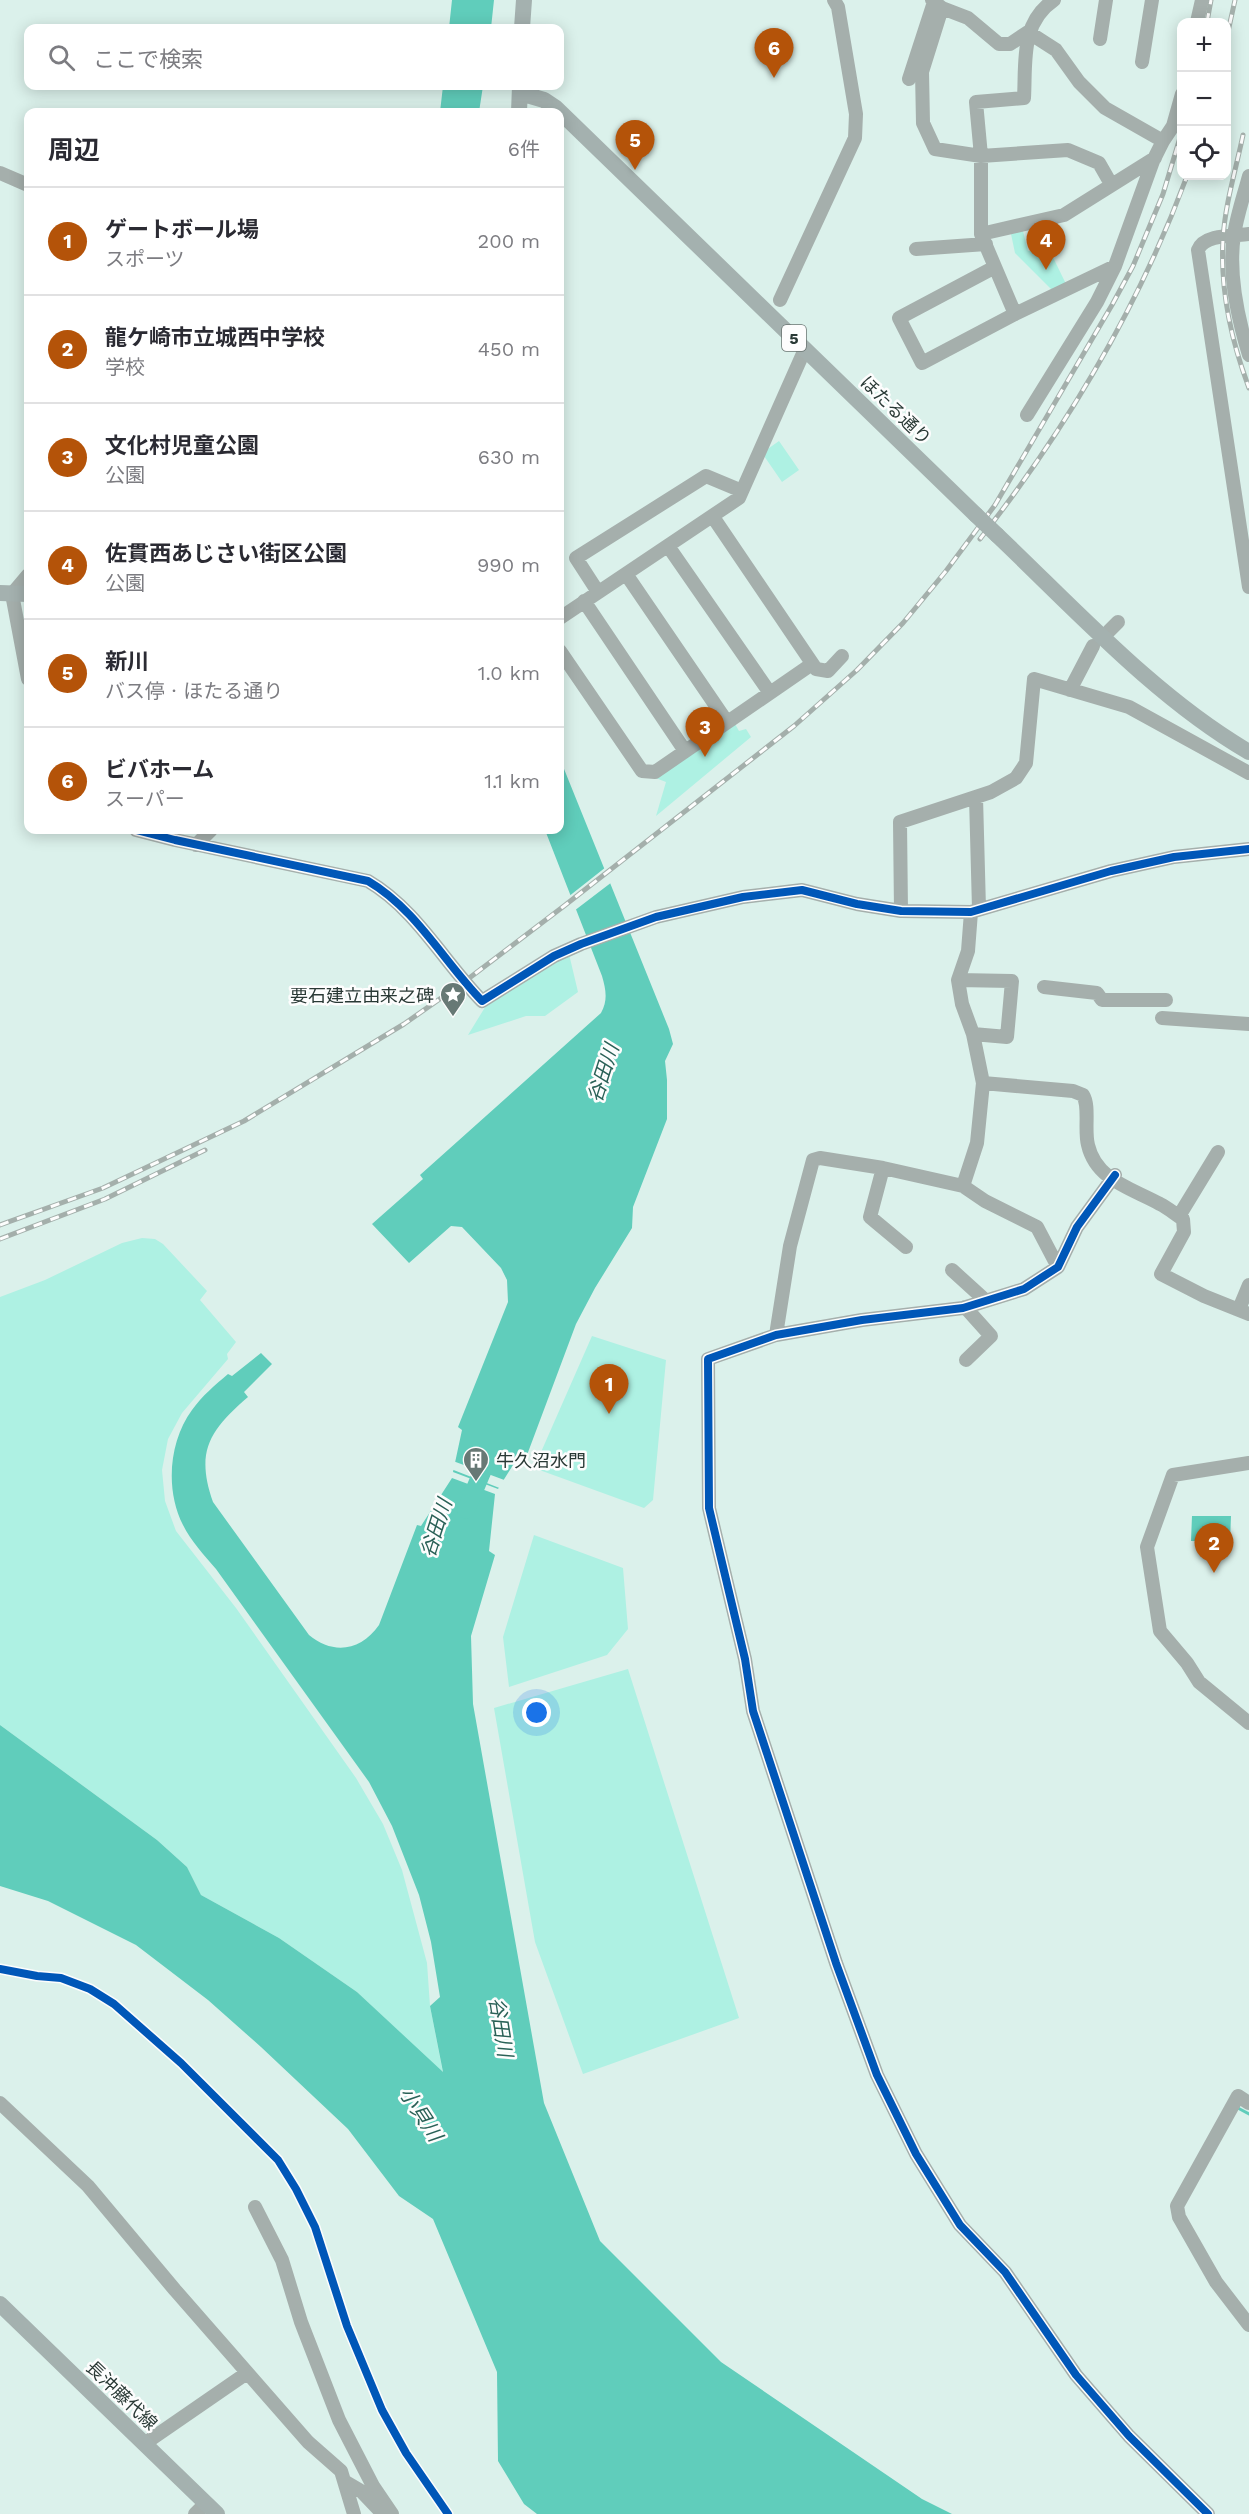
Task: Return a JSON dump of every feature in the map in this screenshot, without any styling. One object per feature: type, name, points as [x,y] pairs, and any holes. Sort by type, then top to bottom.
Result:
[{"type":"main road","points":[[522,24],[524,0]]},
{"type":"main road","points":[[519,108],[520,90]]},
{"type":"main road","name":"ほたる通り","points":[[522,90],[556,108]]},
{"type":"main road","name":"ほたる通り","points":[[564,116],[976,515],[1149,679],[1221,735],[1249,752]]},
{"type":"main road","name":"長沖藤代線","points":[[0,2304],[144,2444],[206,2510]]},
{"type":"street","points":[[780,300],[855,138],[856,114],[838,7],[834,0]]},
{"type":"street","points":[[1100,39],[1106,0]]},
{"type":"street","points":[[1142,62],[1152,0]]},
{"type":"street","points":[[1198,18],[1202,0]]},
{"type":"street","points":[[1015,314],[984,239],[981,156],[976,102],[1024,98],[1028,32],[1041,9],[1049,1]]},
{"type":"street","points":[[936,3],[968,18],[999,44],[1010,44],[1028,32]]},
{"type":"street","points":[[909,79],[936,3]]},
{"type":"street","points":[[936,3],[922,72],[923,123],[935,149],[981,156],[1068,150],[1099,163],[1111,183]]},
{"type":"street","points":[[1028,32],[1056,50],[1079,82],[1105,108],[1163,141]]},
{"type":"street","points":[[1027,415],[1097,302],[1114,266],[1155,158],[1173,126],[1177,112]]},
{"type":"street","points":[[916,249],[984,239],[1064,214],[1155,158]]},
{"type":"street","points":[[0,173],[24,183]]},
{"type":"street","points":[[1249,176],[1234,236],[1234,271],[1244,313],[1249,355]]},
{"type":"street","points":[[1249,234],[1204,242],[1200,245],[1198,256],[1249,587]]},
{"type":"street","points":[[995,267],[899,318],[922,363],[1114,266]]},
{"type":"street","points":[[564,615],[734,503],[742,491],[805,348]]},
{"type":"street","points":[[598,592],[576,558],[706,476],[742,491]]},
{"type":"street","points":[[713,517],[816,669],[828,671],[842,656]]},
{"type":"street","points":[[668,546],[770,693]]},
{"type":"street","points":[[626,574],[728,722]]},
{"type":"street","points":[[24,580],[13,594],[24,656]]},
{"type":"street","points":[[584,601],[685,751]]},
{"type":"street","points":[[1070,690],[1093,646]]},
{"type":"street","points":[[564,657],[642,771],[655,772],[812,664]]},
{"type":"street","points":[[901,911],[900,822],[991,792],[1016,778],[1026,763],[1034,679],[1129,707],[1249,773]]},
{"type":"street","points":[[963,1186],[977,1143],[983,1083],[973,1034],[962,1004],[958,980],[968,951],[975,910],[976,797]]},
{"type":"street","points":[[153,834],[368,881],[393,898],[482,1001],[554,956],[581,944],[675,912],[743,897],[802,890],[857,904],[901,911],[975,910],[1111,871],[1194,854],[1249,849]]},
{"type":"street","points":[[196,844],[207,834]]},
{"type":"street","points":[[958,980],[1012,981],[1007,1037],[973,1034]]},
{"type":"street","points":[[1044,987],[1097,993],[1102,1000],[1166,1000]]},
{"type":"street","points":[[1162,1018],[1249,1024]]},
{"type":"street","points":[[983,1083],[1073,1091],[1083,1095],[1087,1102],[1085,1123],[1091,1155],[1114,1178],[1183,1219],[1184,1232],[1161,1274],[1204,1296],[1244,1311],[1249,1285]]},
{"type":"street","points":[[1179,1216],[1218,1152]]},
{"type":"street","points":[[776,1335],[790,1246],[813,1161],[820,1158],[883,1167],[963,1186],[985,1201],[1037,1227],[1059,1267]]},
{"type":"street","points":[[883,1167],[870,1217],[906,1247]]},
{"type":"street","points":[[1114,1178],[1077,1227],[1059,1267],[1024,1289],[965,1308],[905,1317],[862,1320],[776,1335],[708,1359],[709,1508],[745,1659],[753,1711],[836,1963],[877,2075],[916,2154],[960,2225],[1005,2272],[1076,2375],[1129,2436],[1208,2514]]},
{"type":"street","points":[[952,1270],[985,1300]]},
{"type":"street","points":[[965,1308],[991,1336],[966,1360]]},
{"type":"street","points":[[1249,1463],[1173,1475],[1147,1547],[1160,1631],[1187,1663],[1199,1682],[1249,1723]]},
{"type":"street","points":[[1249,2103],[1238,2096],[1177,2206],[1179,2217],[1216,2282],[1249,2325]]},
{"type":"street","points":[[0,2103],[88,2186],[308,2442],[341,2471],[354,2514]]},
{"type":"street","points":[[255,2207],[282,2260],[301,2322],[339,2420],[373,2486],[392,2514]]},
{"type":"street","points":[[144,2444],[247,2373]]},
{"type":"street","points":[[344,2481],[362,2491],[383,2514]]},
{"type":"shaded area","points":[[1023,231],[1028,251],[1048,247],[1066,284],[1052,290],[1015,253],[1011,234]]},
{"type":"shaded area","points":[[779,441],[799,470],[782,482],[762,453]]},
{"type":"shaded area","points":[[735,724],[739,731],[746,729],[751,737],[656,816],[666,782],[653,777]]},
{"type":"shaded area","points":[[569,954],[578,992],[545,1016],[526,1016],[468,1035],[487,1004]]},
{"type":"shaded area","points":[[142,1238],[155,1239],[163,1244],[207,1291],[200,1300],[236,1342],[227,1354],[228,1359],[182,1413],[168,1439],[162,1470],[165,1501],[176,1531],[236,1608],[356,1778],[383,1824],[402,1870],[427,1963],[430,2006],[443,2073],[357,1992],[279,1938],[201,1895],[187,1867],[157,1840],[0,1725],[0,1297],[45,1280],[122,1243]]},
{"type":"shaded area","points":[[592,1336],[666,1360],[653,1500],[644,1508],[534,1468]]},
{"type":"shaded area","points":[[534,1535],[623,1568],[628,1629],[607,1655],[509,1687],[503,1637]]},
{"type":"shaded area","points":[[628,1669],[739,2018],[583,2074],[535,1942],[494,1708]]},
{"type":"water","points":[[452,0],[494,0],[491,24],[449,24]]},
{"type":"water","points":[[443,90],[482,90],[480,108],[440,108]]},
{"type":"water","points":[[564,769],[669,1029],[673,1044],[665,1061],[667,1119],[633,1207],[632,1228],[576,1324],[527,1455],[521,1452],[498,1489],[453,1472],[462,1430],[458,1427],[508,1302],[507,1280],[501,1268],[462,1227],[451,1226],[409,1263],[372,1224],[423,1179],[420,1175],[601,1013],[606,995],[602,976],[547,834],[564,834]]},
{"type":"water","name":"小貝川","points":[[261,1353],[272,1364],[244,1392],[248,1397],[215,1431],[206,1455],[208,1484],[213,1502],[309,1635],[318,1641],[328,1646],[346,1647],[355,1645],[372,1634],[379,1625],[417,1525],[421,1526],[452,1478],[495,1494],[489,1551],[495,1555],[471,1636],[473,1704],[544,2103],[600,2241],[721,2362],[922,2499],[952,2514],[537,2514],[524,2504],[498,2461],[497,2372],[433,2219],[399,2196],[348,2129],[208,2000],[136,1945],[48,1901],[0,1886],[0,1725],[157,1840],[187,1867],[201,1895],[279,1938],[357,1992],[443,2072],[430,2006],[440,1997],[431,1942],[419,1895],[392,1826],[369,1782],[216,1569],[194,1542],[177,1511],[172,1466],[178,1436],[184,1422],[204,1395],[228,1374],[232,1376]]},
{"type":"water","points":[[1192,1516],[1231,1516],[1230,1542],[1191,1541]]},
{"type":"pier","points":[[606,867],[612,882],[574,911],[568,897]]},
{"type":"pier","points":[[453,1461],[507,1481],[502,1489],[451,1469]]},
{"type":"waterway","name":"谷田川","points":[[466,1510],[488,1458]]},
{"type":"waterway","points":[[1236,2107],[1249,2114]]},
{"type":"railway","points":[[1208,18],[1211,0]]},
{"type":"railway","points":[[1231,18],[1235,0]]},
{"type":"railway","points":[[1243,135],[1226,213],[1223,277],[1232,333],[1249,388]]},
{"type":"railway","points":[[0,1225],[103,1188],[244,1121],[404,1024],[464,982],[564,906],[794,726],[857,670],[903,623],[946,571],[995,505],[1133,266],[1163,194],[1177,148]]},
{"type":"railway","points":[[980,539],[1042,454],[1098,365],[1146,272],[1185,180]]},
{"type":"railway","points":[[0,1239],[105,1199],[205,1150]]},
{"type":"cycle path","points":[[152,834],[368,881],[401,906],[482,1001],[554,956],[581,944],[656,917],[743,897],[802,890],[857,904],[901,911],[971,912],[1111,871],[1174,857],[1249,849]]},
{"type":"cycle path","points":[[1115,1175],[1077,1227],[1058,1267],[1024,1289],[963,1308],[862,1320],[776,1335],[708,1359],[709,1508],[745,1659],[753,1711],[836,1963],[877,2075],[916,2154],[960,2225],[1005,2272],[1076,2375],[1129,2436],[1208,2514]]},
{"type":"cycle path","points":[[0,1969],[61,1978],[90,1989],[114,2004],[181,2063],[278,2160],[315,2227],[347,2326],[382,2410],[406,2453],[448,2514]]},
{"type":"place","name":"ビバホーム","points":[[774,78]]},
{"type":"place","name":"新川","points":[[635,170]]},
{"type":"place","name":"佐貫西あじさい街区公園","points":[[1046,270]]},
{"type":"place","name":"文化村児童公園","points":[[705,757]]},
{"type":"place","name":"要石建立由来之碑","points":[[453,1018]]},
{"type":"place","name":"ゲートボール場","points":[[609,1414]]},
{"type":"place","name":"牛久沼水門","points":[[476,1483]]},
{"type":"place","name":"龍ケ崎市立城西中学校","points":[[1214,1573]]}]
